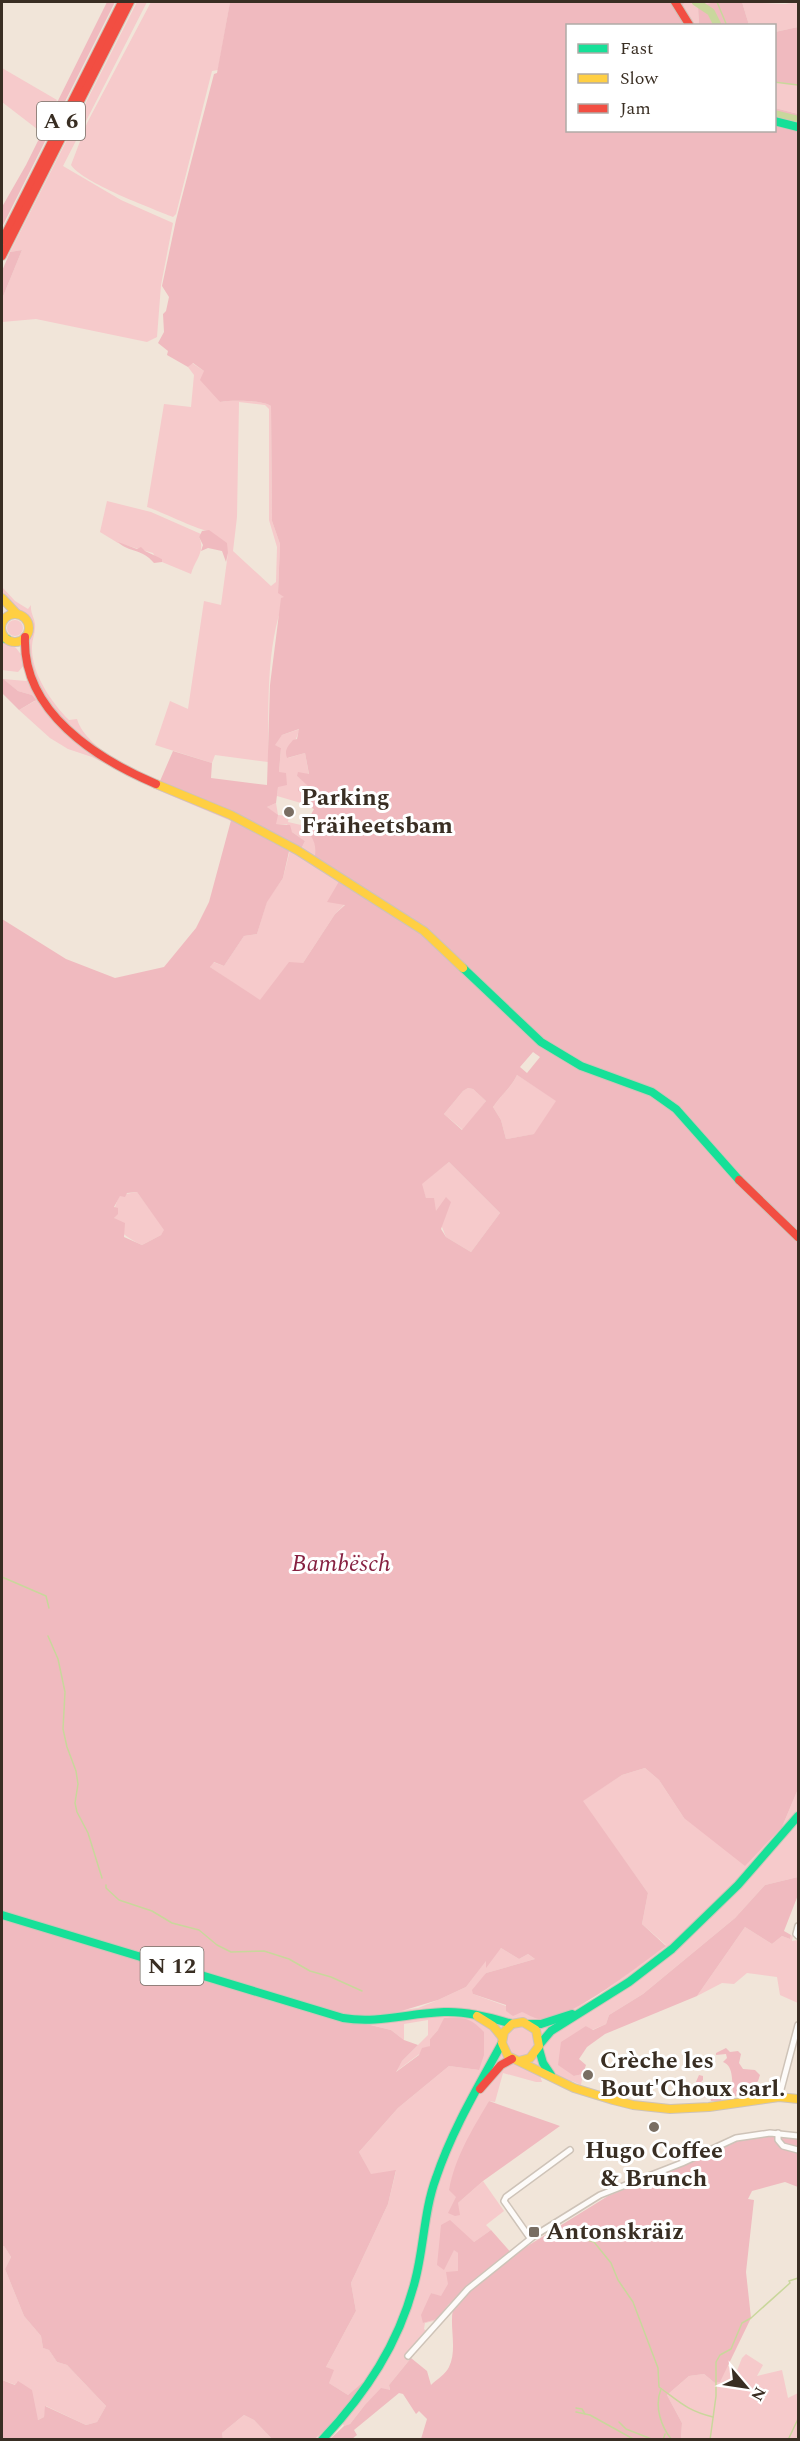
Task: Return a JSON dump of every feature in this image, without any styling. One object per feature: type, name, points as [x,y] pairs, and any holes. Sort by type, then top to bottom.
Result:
[{"type":"main road","name":"A 6","points":[[2,241],[122,2]]},
{"type":"main road","name":"A 6","points":[[2,256],[130,2]]},
{"type":"main road","points":[[675,2],[689,24]]},
{"type":"main road","points":[[776,122],[798,127]]},
{"type":"main road","points":[[2,598],[17,614],[25,618],[29,625],[26,637],[26,662]]},
{"type":"main road","points":[[2,604],[2,633],[26,662],[46,705],[80,743],[138,777],[259,828],[405,918],[424,932],[541,1042],[581,1066],[652,1092],[676,1109],[744,1185],[798,1238]]},
{"type":"main road","points":[[3,623],[17,614]]},
{"type":"main road","points":[[7,640],[20,641],[26,637]]},
{"type":"main road","points":[[473,2097],[501,2065],[531,2058],[550,2031],[642,1972],[671,1950],[719,1904],[798,1816]]},
{"type":"main road","name":"N 12","points":[[2,1915],[351,2020],[378,2022],[444,2012],[475,2014],[512,2024]]},
{"type":"main road","points":[[322,2439],[368,2387],[399,2330],[416,2281],[435,2180],[453,2135],[502,2040],[512,2024],[541,2024],[582,2010]]},
{"type":"main road","points":[[475,2014],[493,2026],[502,2040],[505,2052],[515,2060],[591,2094],[633,2105],[659,2108],[709,2107],[778,2097],[798,2099]]},
{"type":"main road","points":[[528,2024],[539,2034],[543,2063],[552,2076]]},
{"type":"street","points":[[798,1926],[796,1934],[798,1936]]},
{"type":"street","points":[[778,2097],[798,2025]]},
{"type":"street","points":[[408,2356],[468,2289],[530,2238],[600,2195],[682,2163],[736,2138],[778,2133],[798,2136]]},
{"type":"street","points":[[778,2133],[778,2140],[783,2146],[798,2150]]},
{"type":"street","points":[[530,2238],[504,2201],[506,2197],[570,2150]]},
{"type":"shaded area","points":[[137,2],[147,2],[63,166],[121,200],[173,223],[161,285],[157,337],[147,342],[36,319],[2,322],[2,299],[22,250],[10,252]]},
{"type":"shaded area","points":[[151,2],[230,2],[218,70],[212,71],[176,214],[173,217],[103,187],[78,172],[71,165],[87,123]]},
{"type":"shaded area","points":[[685,2],[714,2],[698,7],[699,24],[689,24],[680,9]]},
{"type":"shaded area","points":[[742,2],[785,4],[798,2],[798,27],[776,32],[776,24],[749,24]]},
{"type":"shaded area","points":[[2,68],[57,100],[41,132],[2,102]]},
{"type":"shaded area","points":[[776,82],[798,85],[798,114],[776,108]]},
{"type":"shaded area","points":[[192,363],[204,371],[220,402],[239,401],[254,402],[271,406],[272,521],[280,544],[278,592],[285,597],[271,657],[268,762],[215,755],[212,763],[155,745],[170,701],[188,709],[204,601],[221,605],[228,553],[209,531],[147,507],[164,404],[191,407],[194,375],[188,367]],"holes":[[[239,402],[265,405],[269,409],[269,520],[277,547],[276,582],[271,586],[233,551],[237,517]]]},
{"type":"shaded area","points":[[107,501],[151,512],[201,534],[199,537],[201,551],[191,574],[162,562],[162,559],[155,557],[153,553],[118,543],[100,532]]},
{"type":"shaded area","points":[[2,587],[15,601],[28,609],[31,605],[35,625],[32,646],[35,666],[49,696],[69,720],[77,719],[86,734],[101,749],[121,763],[144,776],[233,813],[231,821],[155,789],[92,757],[68,749],[50,738],[19,710],[35,701],[32,695],[18,691],[3,679],[26,681],[31,677],[26,663],[18,672],[2,670],[2,640],[16,648],[26,661],[27,639],[32,627],[26,616],[6,600]]},
{"type":"shaded area","points":[[12,620],[18,620],[23,628],[21,634],[12,636],[7,631],[7,625]]},
{"type":"shaded area","points":[[300,729],[288,758],[305,753],[309,775],[297,776],[309,786],[308,789],[299,787],[304,793],[301,803],[277,796],[281,748],[274,745],[282,735]]},
{"type":"shaded area","points":[[276,803],[278,815],[289,816],[288,822],[301,825],[314,839],[317,848],[341,878],[345,904],[335,914],[303,963],[289,963],[260,1001],[210,967],[213,962],[224,966],[244,936],[257,934],[267,901],[283,878],[291,846],[302,847],[305,841],[292,832],[287,824],[275,824],[267,807]]},
{"type":"shaded area","points":[[517,1075],[557,1101],[535,1134],[506,1139],[501,1120],[493,1107]]},
{"type":"shaded area","points":[[468,1088],[473,1089],[486,1101],[463,1130],[444,1114]]},
{"type":"shaded area","points":[[449,1162],[500,1213],[471,1252],[446,1237],[421,1184]]},
{"type":"shaded area","points":[[137,1192],[165,1230],[161,1235],[142,1245],[126,1236],[114,1219],[120,1195]]},
{"type":"shaded area","points":[[645,1768],[659,1780],[684,1818],[782,1827],[798,1789],[798,1877],[765,1885],[735,1918],[643,1994],[609,2015],[606,2024],[592,2030],[586,2026],[574,2076],[583,2074],[581,2085],[572,2081],[565,2084],[540,2075],[542,2082],[536,2082],[503,2073],[495,2102],[489,2101],[456,2196],[458,2203],[483,2181],[504,2211],[486,2225],[491,2230],[474,2242],[454,2249],[458,2253],[458,2272],[441,2297],[431,2293],[423,2323],[437,2319],[449,2304],[458,2299],[438,2320],[425,2323],[424,2329],[428,2333],[408,2356],[411,2358],[389,2385],[390,2391],[364,2406],[350,2424],[344,2426],[339,2417],[362,2383],[348,2395],[329,2383],[326,2367],[356,2311],[351,2283],[388,2204],[396,2171],[371,2175],[359,2152],[398,2108],[449,2066],[479,2070],[438,2030],[430,2039],[430,2046],[394,2073],[402,2061],[428,2035],[428,2020],[404,2024],[404,2040],[391,2030],[343,2018],[418,2008],[438,2000],[466,1987],[487,1959],[501,1948],[519,1959],[528,1954],[535,1959],[486,1973],[473,1994],[522,2012],[562,2014],[595,1998],[666,1945],[642,1924],[648,1893],[582,1801],[622,1775]]},
{"type":"shaded area","points":[[745,1927],[772,1944],[782,1936],[790,1939],[791,1935],[793,1936],[792,1941],[798,1940],[798,2003],[780,1995],[777,1977],[747,1973],[734,1984],[722,1983],[697,1996]]},
{"type":"shaded area","points":[[2,2246],[11,2257],[5,2269],[24,2316],[41,2336],[43,2348],[49,2350],[57,2362],[67,2365],[106,2406],[97,2422],[86,2425],[46,2406],[44,2417],[38,2420],[17,2382],[16,2385],[2,2380]]},
{"type":"shaded area","points":[[746,2354],[763,2365],[757,2376],[782,2370],[788,2398],[798,2393],[798,2439],[681,2439],[682,2423],[667,2395],[689,2376],[704,2374],[715,2383],[719,2382],[727,2365],[736,2373]]},
{"type":"shaded area","points":[[244,2415],[254,2420],[272,2439],[223,2439],[222,2433]]},
{"type":"green space","points":[[107,2],[115,2],[2,227],[2,207],[26,165]]},
{"type":"green space","name":"Bambësch","points":[[230,2],[685,2],[680,9],[689,24],[566,24],[566,132],[776,132],[776,108],[798,114],[798,1789],[782,1827],[745,1866],[684,1818],[659,1780],[645,1768],[622,1775],[583,1801],[648,1893],[642,1924],[666,1946],[586,2002],[552,2017],[539,2019],[522,2012],[513,2016],[506,2011],[506,2005],[473,1994],[472,1990],[486,1973],[535,1959],[528,1954],[519,1959],[501,1948],[486,1968],[486,1961],[466,1987],[438,2000],[378,2018],[346,2019],[391,2030],[404,2040],[418,2045],[402,2061],[396,2072],[419,2055],[422,2048],[430,2046],[430,2039],[444,2018],[466,2019],[475,2023],[484,2032],[484,2055],[479,2070],[449,2066],[398,2108],[359,2152],[371,2174],[396,2170],[388,2204],[351,2283],[356,2311],[326,2367],[334,2370],[329,2383],[348,2395],[363,2382],[365,2385],[339,2417],[315,2439],[272,2439],[254,2420],[244,2415],[222,2433],[223,2439],[2,2439],[2,2380],[15,2385],[18,2381],[32,2390],[38,2420],[44,2417],[45,2406],[86,2425],[97,2422],[106,2406],[67,2365],[57,2362],[49,2350],[43,2348],[41,2336],[24,2316],[5,2269],[11,2257],[2,2246],[2,919],[66,959],[115,978],[164,967],[196,928],[209,902],[233,813],[164,785],[160,781],[173,751],[212,763],[211,778],[267,785],[270,685],[281,598],[284,597],[278,593],[280,544],[272,521],[271,406],[254,402],[220,402],[200,380],[204,371],[193,363],[188,367],[167,355],[168,351],[158,343],[164,332],[163,314],[166,311],[169,297],[162,286],[176,220],[214,74],[217,73]],"holes":[[[299,729],[297,739],[291,742],[286,753],[287,758],[305,753],[309,774],[298,772],[297,776],[308,788],[299,787],[298,791],[304,793],[301,803],[314,809],[307,822],[313,824],[312,827],[301,825],[313,841],[314,861],[341,878],[327,902],[345,905],[335,914],[303,963],[289,962],[260,1000],[210,967],[214,962],[224,966],[244,936],[257,934],[267,902],[283,878],[290,847],[302,847],[305,841],[292,832],[290,825],[276,824],[278,815],[267,807],[276,803],[278,787],[287,785],[286,773],[279,772],[281,748],[275,745],[282,735]],[[533,1052],[540,1057],[527,1073],[520,1067]],[[517,1075],[556,1101],[534,1134],[506,1139],[501,1120],[493,1107]],[[468,1088],[473,1089],[486,1101],[462,1130],[444,1114]],[[449,1162],[500,1213],[471,1252],[446,1237],[441,1229],[451,1202],[446,1197],[436,1211],[434,1198],[426,1198],[422,1184]],[[137,1192],[164,1230],[161,1235],[142,1245],[124,1237],[125,1223],[114,1218],[118,1214],[118,1208],[114,1207],[120,1196],[125,1197],[127,1193]]]},
{"type":"green space","points":[[714,2],[742,2],[749,24],[699,24],[698,7]]},
{"type":"green space","points":[[798,27],[798,85],[776,82],[776,32]]},
{"type":"green space","points":[[22,250],[2,299],[2,271],[10,252]]},
{"type":"green space","points":[[209,530],[227,543],[226,562],[222,551],[208,548],[201,551],[203,545],[199,537],[202,531]]},
{"type":"green space","points":[[118,542],[137,549],[141,547],[162,559],[162,562],[154,563],[145,555]]},
{"type":"green space","points":[[2,678],[18,691],[32,695],[36,700],[19,710],[2,693]]},
{"type":"green space","points":[[798,1877],[798,1895],[784,1931],[791,1935],[790,1939],[782,1936],[772,1944],[745,1927],[697,1996],[605,2034],[587,2047],[579,2059],[586,2065],[583,2074],[574,2076],[558,2065],[561,2042],[586,2026],[593,2030],[606,2024],[609,2015],[643,1994],[735,1918],[765,1885]]},
{"type":"green space","points":[[726,2048],[730,2052],[738,2051],[741,2054],[739,2063],[743,2069],[755,2070],[760,2075],[758,2081],[745,2095],[734,2096],[731,2072],[727,2064],[723,2062],[727,2058],[726,2054],[716,2055]]},
{"type":"green space","points":[[699,2075],[703,2076],[703,2080],[698,2088],[716,2091],[722,2096],[721,2101],[711,2101],[710,2097],[692,2098],[693,2084]]},
{"type":"green space","points":[[489,2101],[560,2126],[483,2181],[458,2203],[460,2215],[455,2216],[448,2213],[456,2197],[449,2190],[455,2166]]},
{"type":"green space","points":[[771,2135],[778,2140],[782,2136],[798,2139],[798,2187],[785,2182],[752,2191],[748,2199],[754,2200],[746,2272],[751,2318],[720,2382],[715,2383],[704,2374],[689,2376],[667,2395],[682,2423],[681,2439],[421,2439],[427,2419],[419,2411],[416,2414],[403,2394],[399,2393],[354,2430],[357,2435],[352,2439],[329,2440],[344,2426],[350,2424],[381,2388],[390,2390],[389,2385],[411,2358],[427,2371],[431,2385],[449,2367],[453,2350],[452,2316],[456,2300],[449,2304],[437,2319],[423,2323],[421,2315],[431,2293],[441,2296],[448,2284],[446,2272],[458,2271],[458,2253],[454,2250],[444,2270],[437,2265],[441,2225],[450,2220],[474,2242],[491,2230],[513,2255],[608,2196],[702,2158],[704,2161],[719,2149],[735,2142]]},
{"type":"waterway","points":[[696,2],[711,12],[717,24]]},
{"type":"waterway","points":[[717,2],[726,24]]},
{"type":"waterway","points":[[776,82],[798,85]]},
{"type":"waterway","points":[[776,114],[798,120]]},
{"type":"waterway","points":[[2,1577],[46,1596],[49,1608]]},
{"type":"waterway","points":[[48,1636],[58,1659],[65,1692],[63,1729],[76,1771],[77,1812],[88,1833],[102,1878]]},
{"type":"waterway","points":[[106,1885],[106,1888],[119,1900],[152,1911],[172,1923],[199,1930],[217,1945],[231,1952],[264,1951],[289,1959],[310,1971],[331,1977],[362,1991]]},
{"type":"waterway","points":[[584,2239],[594,2242],[611,2263],[618,2280],[633,2302],[658,2368],[659,2387],[690,2408],[713,2417]]},
{"type":"waterway","points":[[710,2440],[716,2396],[716,2362],[720,2355],[731,2349],[742,2323],[751,2318],[790,2283],[789,2281],[798,2278]]},
{"type":"waterway","points":[[661,2389],[658,2402],[660,2416],[672,2440]]},
{"type":"waterway","points":[[576,2408],[582,2409],[585,2414]]},
{"type":"waterway","points":[[576,2412],[590,2415],[635,2440]]},
{"type":"waterway","points":[[788,2440],[798,2419]]},
{"type":"waterway","points":[[619,2422],[626,2429],[654,2440]]},
{"type":"waterway","points":[[663,2440],[665,2434]]},
{"type":"traffic: fast","points":[[776,122],[798,127]]},
{"type":"traffic: fast","points":[[2,638],[7,639]]},
{"type":"traffic: fast","points":[[463,968],[541,1042],[581,1066],[652,1092],[676,1109],[739,1180]]},
{"type":"traffic: fast","points":[[540,2044],[551,2031],[629,1982],[672,1949],[738,1885],[798,1816]]},
{"type":"traffic: fast","points":[[2,1915],[343,2018],[369,2020],[461,2012],[512,2024]]},
{"type":"traffic: fast","points":[[528,2024],[541,2024],[572,2014]]},
{"type":"traffic: fast","points":[[322,2440],[367,2386],[400,2326],[415,2281],[429,2203],[442,2160],[502,2043]]},
{"type":"traffic: fast","points":[[539,2049],[543,2063],[551,2075]]},
{"type":"traffic: slow","points":[[2,598],[17,614]]},
{"type":"traffic: slow","points":[[15,614],[25,618],[29,628],[25,638],[15,642],[5,638],[1,628],[5,618],[15,614]]},
{"type":"traffic: slow","points":[[156,784],[231,815],[297,850],[424,931],[463,968]]},
{"type":"traffic: slow","points":[[477,2016],[493,2026],[502,2037]]},
{"type":"traffic: slow","points":[[519,2061],[530,2058],[539,2046],[536,2030],[523,2022],[512,2024],[504,2032],[502,2043],[508,2056],[574,2088],[613,2100],[633,2105],[670,2109],[709,2107],[779,2097],[798,2099]]},
{"type":"traffic: jam","points":[[2,241],[122,2]]},
{"type":"traffic: jam","points":[[2,256],[130,2]]},
{"type":"traffic: jam","points":[[675,2],[689,24]]},
{"type":"traffic: jam","points":[[25,637],[27,664],[36,688],[50,710],[67,729],[88,746],[133,774],[156,784]]},
{"type":"traffic: jam","points":[[739,1180],[798,1237]]},
{"type":"traffic: jam","points":[[480,2089],[501,2065],[512,2059]]},
{"type":"place","name":"Parking Fräiheetsbam","points":[[289,812]]},
{"type":"place","name":"Crèche les Bout'Choux sarl.","points":[[588,2075]]},
{"type":"place","name":"Hugo Coffee & Brunch","points":[[654,2127]]},
{"type":"place","name":"Antonskräiz","points":[[534,2232]]}]
